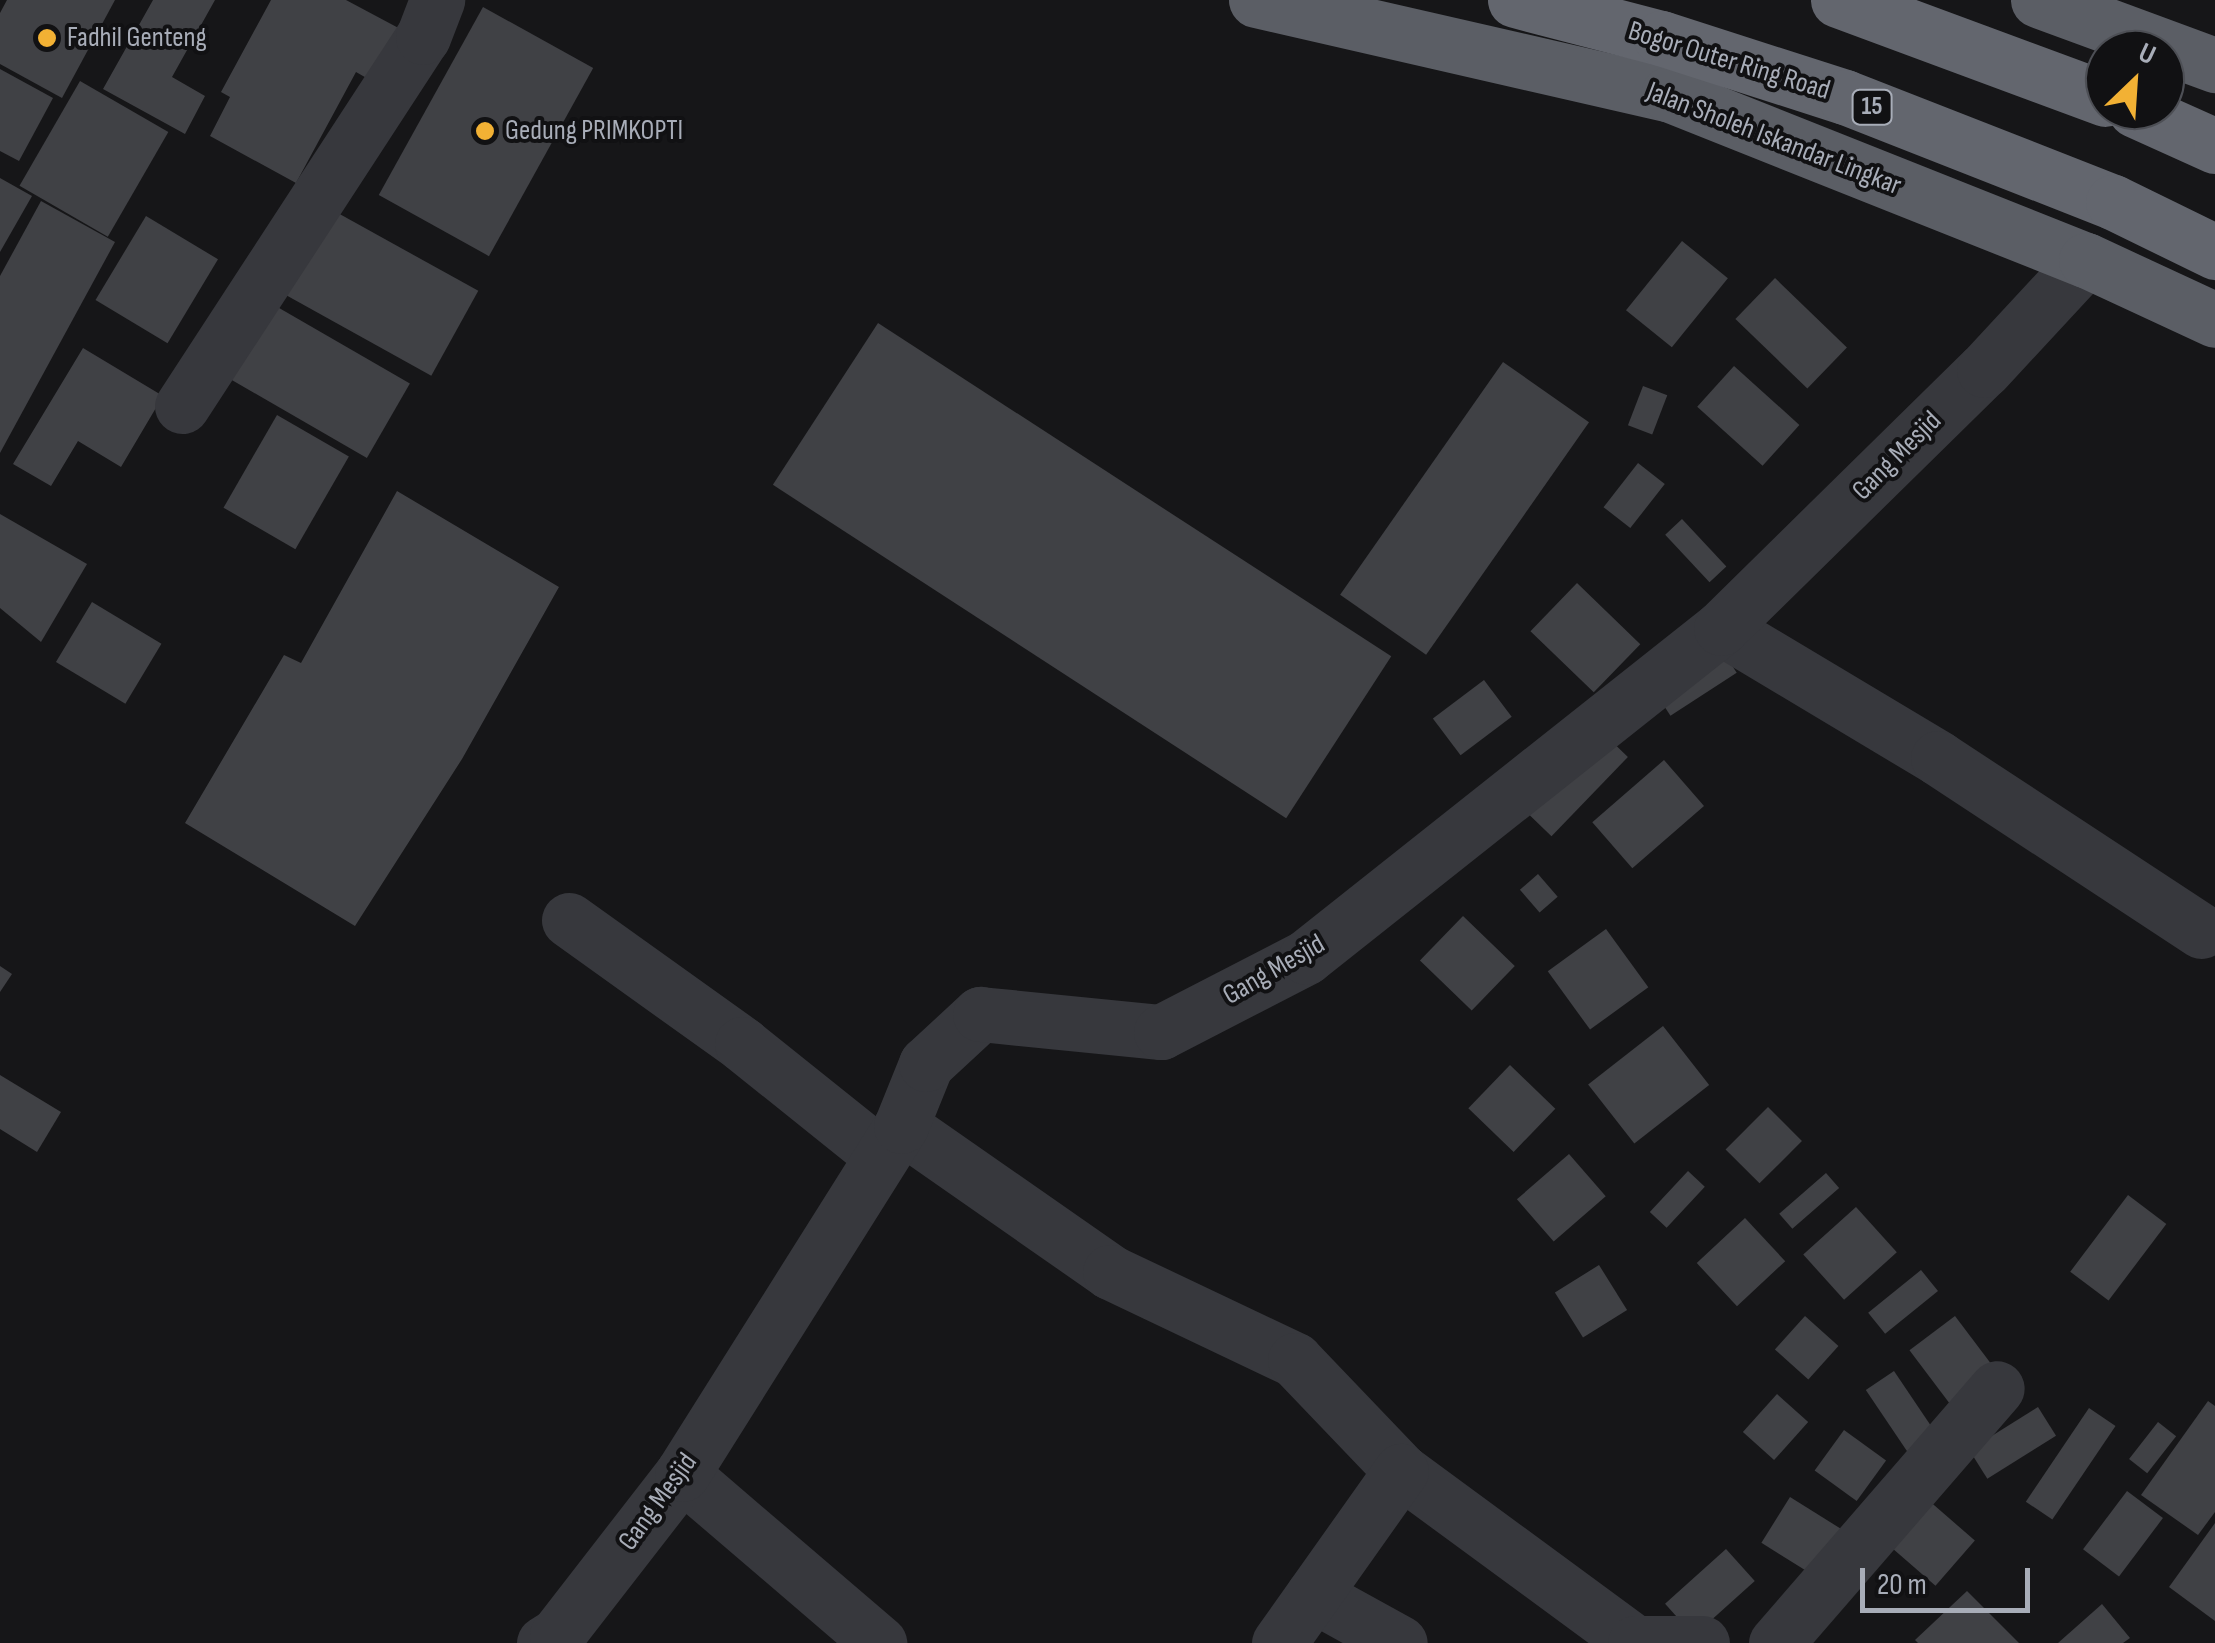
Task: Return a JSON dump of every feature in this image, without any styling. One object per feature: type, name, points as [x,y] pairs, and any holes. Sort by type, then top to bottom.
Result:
[{"type":"highway","name":"Jalan Sholeh Iskandar Lingkar","points":[[1256,0],[1668,94],[2086,260],[2215,320]]},
{"type":"highway","name":"Bogor Outer Ring Road","points":[[1515,0],[1661,38],[1844,97],[2113,202],[2215,252]]},
{"type":"highway","points":[[1534,0],[1764,47],[2215,229]]},
{"type":"highway","points":[[1838,0],[2085,91]]},
{"type":"highway","points":[[2038,0],[2215,65]]},
{"type":"highway","points":[[2179,130],[2215,146]]},
{"type":"street","points":[[182,406],[423,38],[437,0]]},
{"type":"street","name":"Gang Mesjid","points":[[544,1643],[557,1636],[682,1474],[892,1141],[926,1064],[980,1014],[1161,1032],[1306,957],[1721,628],[1984,370],[2086,260]]},
{"type":"street","points":[[1721,628],[1938,758],[2200,931]]},
{"type":"street","points":[[569,920],[742,1044],[892,1141],[1110,1272],[1295,1360],[1401,1471],[1635,1642],[1702,1643]]},
{"type":"street","points":[[1776,1643],[1996,1388]]},
{"type":"street","points":[[1279,1643],[1401,1471]]},
{"type":"street","points":[[682,1474],[879,1643]]},
{"type":"street","points":[[1314,1594],[1400,1643]]},
{"type":"building","name":"Fadhil Genteng","points":[[7,0],[115,0],[62,98],[0,64],[0,13]]},
{"type":"building","points":[[153,0],[215,0],[172,77],[205,96],[185,134],[103,89]]},
{"type":"building","points":[[271,0],[346,0],[406,32],[377,84],[356,72],[296,183],[210,136],[230,97],[221,92]]},
{"type":"building","name":"Gedung PRIMKOPTI","points":[[483,7],[593,68],[489,256],[379,195]]},
{"type":"building","points":[[0,69],[53,98],[19,161],[0,151]]},
{"type":"building","points":[[80,81],[168,132],[108,237],[20,186]]},
{"type":"building","points":[[0,178],[32,196],[0,252]]},
{"type":"building","points":[[41,201],[115,242],[0,453],[0,276]]},
{"type":"building","points":[[327,207],[478,291],[431,376],[280,292]]},
{"type":"building","points":[[146,216],[218,259],[168,343],[96,300]]},
{"type":"building","points":[[1682,241],[1728,278],[1672,347],[1626,310]]},
{"type":"building","points":[[1775,278],[1847,347],[1807,388],[1735,319]]},
{"type":"building","points":[[267,301],[410,384],[367,458],[224,375]]},
{"type":"building","points":[[878,323],[1391,656],[1286,818],[773,485]]},
{"type":"building","points":[[83,348],[163,396],[121,467],[78,441],[51,486],[13,464]]},
{"type":"building","points":[[1503,362],[1589,422],[1426,655],[1340,595]]},
{"type":"building","points":[[1734,366],[1799,425],[1763,466],[1697,407]]},
{"type":"building","points":[[1643,386],[1667,395],[1652,435],[1628,425]]},
{"type":"building","points":[[277,415],[349,456],[295,549],[224,508]]},
{"type":"building","points":[[1638,463],[1665,484],[1630,528],[1604,507]]},
{"type":"building","points":[[397,491],[559,587],[462,759],[355,926],[185,823],[284,655],[301,663]]},
{"type":"building","points":[[0,514],[87,564],[41,642],[0,608]]},
{"type":"building","points":[[1682,519],[1726,567],[1710,582],[1665,535]]},
{"type":"building","points":[[1577,583],[1640,644],[1594,692],[1530,631]]},
{"type":"building","points":[[92,602],[161,644],[125,704],[56,662]]},
{"type":"building","points":[[1722,650],[1737,673],[1670,716],[1656,693]]},
{"type":"building","points":[[1484,680],[1512,717],[1461,755],[1433,719]]},
{"type":"building","points":[[1602,732],[1628,757],[1551,836],[1526,811]]},
{"type":"building","points":[[1664,760],[1704,806],[1632,868],[1592,822]]},
{"type":"building","points":[[1538,874],[1558,897],[1540,912],[1520,890]]},
{"type":"building","points":[[1463,916],[1515,966],[1472,1011],[1420,961]]},
{"type":"building","points":[[1606,929],[1648,987],[1590,1030],[1548,971]]},
{"type":"building","points":[[0,966],[12,974],[0,992]]},
{"type":"building","points":[[1663,1026],[1709,1085],[1634,1144],[1588,1084]]},
{"type":"building","points":[[1510,1065],[1555,1109],[1514,1152],[1468,1108]]},
{"type":"building","points":[[0,1075],[61,1112],[37,1152],[0,1129]]},
{"type":"building","points":[[1768,1107],[1802,1141],[1760,1183],[1726,1149]]},
{"type":"building","points":[[1569,1154],[1606,1196],[1554,1242],[1517,1199]]},
{"type":"building","points":[[1688,1171],[1705,1187],[1667,1228],[1650,1212]]},
{"type":"building","points":[[1826,1173],[1839,1188],[1792,1229],[1779,1214]]},
{"type":"building","points":[[2128,1195],[2166,1224],[2109,1301],[2070,1272]]},
{"type":"building","points":[[1856,1207],[1897,1252],[1844,1300],[1803,1255]]},
{"type":"building","points":[[1745,1218],[1785,1261],[1737,1306],[1697,1263]]},
{"type":"building","points":[[1599,1265],[1627,1310],[1583,1338],[1555,1293]]},
{"type":"building","points":[[1921,1270],[1938,1291],[1885,1334],[1868,1313]]},
{"type":"building","points":[[1805,1316],[1838,1346],[1808,1380],[1775,1349]]},
{"type":"building","points":[[1955,1316],[1996,1370],[1950,1405],[1909,1350]]},
{"type":"building","points":[[1894,1371],[1936,1433],[1908,1452],[1866,1390]]},
{"type":"building","points":[[1777,1394],[1808,1422],[1774,1460],[1743,1432]]},
{"type":"building","points":[[2208,1401],[2215,1406],[2215,1512],[2198,1535],[2141,1495]]},
{"type":"building","points":[[2038,1407],[2056,1436],[1987,1479],[1969,1450]]},
{"type":"building","points":[[2089,1408],[2116,1426],[2052,1520],[2026,1502]]},
{"type":"building","points":[[2158,1422],[2176,1436],[2147,1473],[2129,1459]]},
{"type":"building","points":[[1844,1430],[1886,1461],[1857,1501],[1815,1470]]},
{"type":"building","points":[[2127,1491],[2163,1518],[2119,1576],[2083,1549]]},
{"type":"building","points":[[1919,1492],[1975,1541],[1935,1586],[1880,1537]]},
{"type":"building","points":[[1790,1497],[1847,1533],[1818,1578],[1761,1543]]},
{"type":"building","points":[[2215,1523],[2215,1621],[2169,1587]]},
{"type":"building","points":[[1726,1549],[1755,1581],[1694,1636],[1665,1604]]},
{"type":"building","points":[[1967,1591],[2019,1643],[1915,1640]]},
{"type":"building","points":[[2102,1604],[2130,1638],[2123,1643],[2058,1643]]},
{"type":"place","name":"Fadhil Genteng","points":[[47,38]]},
{"type":"place","name":"Gedung PRIMKOPTI","points":[[485,131]]}]
